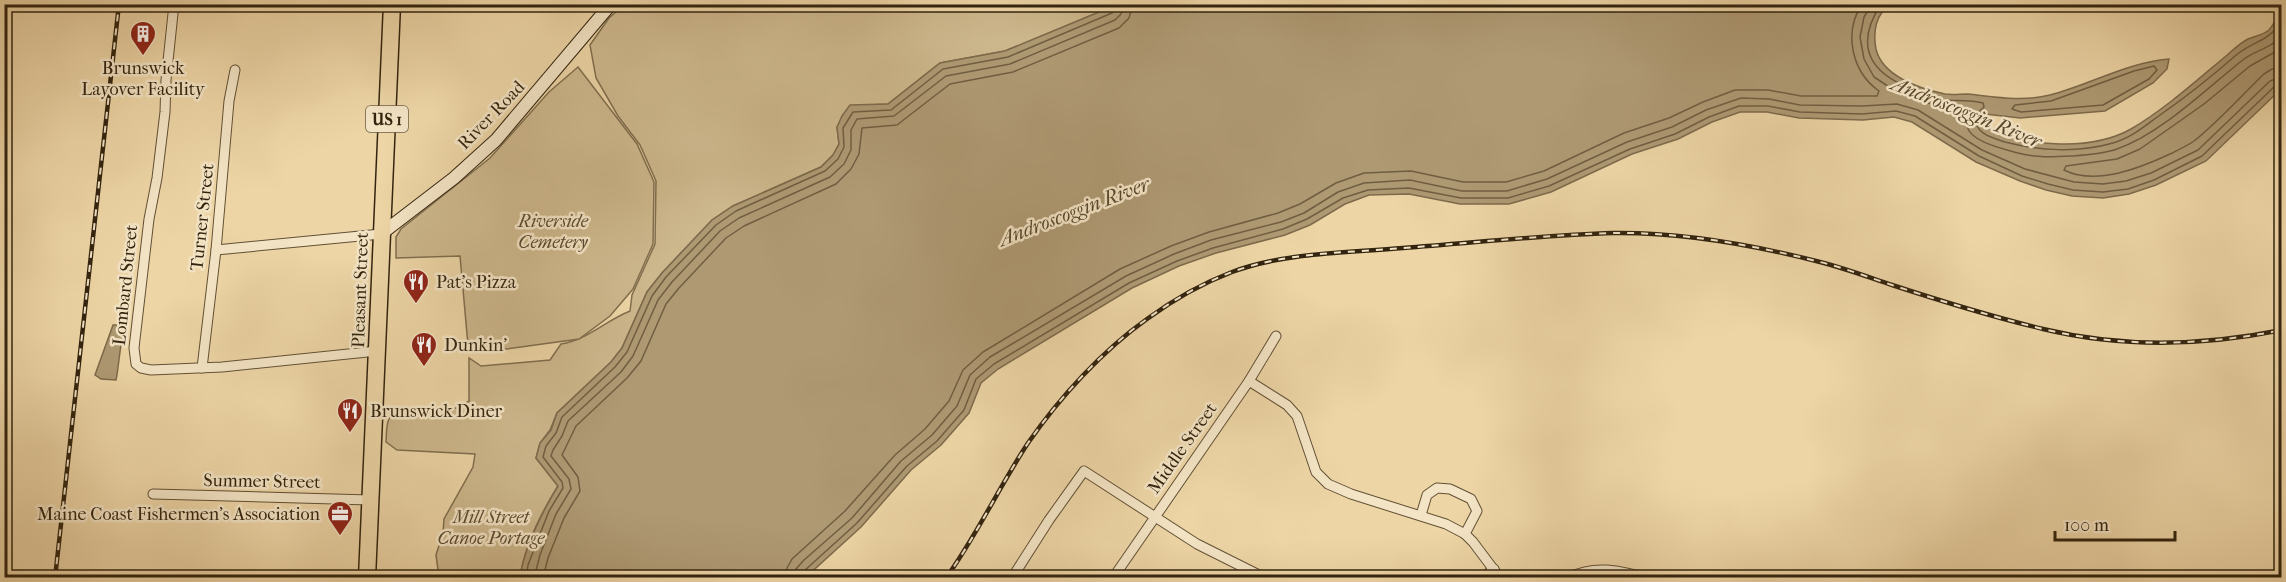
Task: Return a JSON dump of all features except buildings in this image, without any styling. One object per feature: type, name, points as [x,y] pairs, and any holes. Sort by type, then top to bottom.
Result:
[{"type":"highway","name":"Pleasant Street","points":[[367,578],[392,4]]},
{"type":"street","name":"Lombard Street","points":[[174,4],[165,80],[165,112],[157,178],[149,219],[134,359],[141,368],[151,370],[202,368],[376,351]]},
{"type":"street","name":"River Road","points":[[381,234],[454,178],[496,140],[611,4]]},
{"type":"street","name":"Turner Street","points":[[202,368],[216,250],[229,101],[235,70]]},
{"type":"street","points":[[216,250],[381,234]]},
{"type":"street","points":[[4,236],[4,266]]},
{"type":"street","name":"Middle Street","points":[[1113,578],[1249,381],[1276,336]]},
{"type":"street","points":[[1249,381],[1287,405],[1297,416],[1316,472],[1328,484],[1446,524],[1465,534],[1497,573],[1482,578]]},
{"type":"street","points":[[1012,578],[1084,471],[1197,544],[1264,578]]},
{"type":"street","points":[[1421,515],[1427,495],[1437,488],[1450,489],[1471,499],[1477,511],[1465,534]]},
{"type":"street","name":"Summer Street","points":[[153,494],[370,500]]},
{"type":"street","points":[[1568,578],[1580,572],[1603,569],[1648,578]]},
{"type":"green space","name":"Mill Street Canoe Portage","points":[[671,4],[1116,5],[1005,51],[940,63],[888,104],[850,106],[837,127],[839,144],[833,155],[821,167],[733,206],[712,220],[647,292],[622,348],[611,362],[557,413],[550,430],[540,443],[536,458],[558,486],[534,530],[520,577],[439,577],[436,555],[443,533],[444,519],[473,467],[475,454],[397,450],[386,442],[389,419],[399,408],[458,408],[469,401],[469,358],[481,366],[550,360],[561,344],[579,339],[630,311],[632,295],[655,244],[656,181],[640,145],[618,116],[596,78],[590,45],[609,18],[624,5],[663,5],[667,8]]},
{"type":"green space","name":"Riverside Cemetery","points":[[578,67],[637,144],[654,182],[653,244],[633,289],[610,316],[579,339],[484,352],[468,345],[460,256],[396,258],[396,237],[401,229],[490,158],[549,92]]},
{"type":"water","name":"Androscoggin River","points":[[1116,5],[1891,5],[1878,18],[1875,36],[1876,49],[1880,58],[1894,74],[1914,85],[1945,94],[2009,98],[2050,95],[2123,69],[2169,59],[2167,69],[2153,83],[2105,111],[2020,118],[1981,115],[1980,124],[1996,132],[2015,138],[2055,144],[2096,141],[2131,129],[2168,104],[2242,42],[2269,30],[2281,11],[2281,89],[2206,161],[2156,185],[2129,194],[2103,198],[2072,196],[2020,181],[1976,162],[1912,122],[1894,117],[1863,120],[1799,118],[1767,112],[1740,112],[1712,122],[1678,139],[1632,154],[1551,192],[1509,204],[1460,204],[1409,194],[1369,195],[1345,204],[1310,225],[1285,235],[1216,253],[1179,266],[1132,288],[998,369],[981,383],[969,413],[941,445],[911,470],[861,527],[806,577],[520,577],[534,530],[558,486],[536,458],[540,443],[551,430],[557,413],[611,362],[622,348],[647,292],[712,220],[733,206],[821,167],[833,155],[839,144],[837,127],[850,105],[888,104],[940,63],[1005,51]]},
{"type":"water","points":[[113,325],[121,325],[123,329],[116,380],[101,379],[95,375]]},
{"type":"railway","points":[[55,578],[119,4]]},
{"type":"railway","points":[[946,578],[1028,443],[1068,392],[1114,345],[1167,305],[1210,281],[1253,265],[1295,257],[1560,235],[1639,233],[1691,237],[1795,256],[1838,267],[1986,314],[2073,335],[2162,343],[2222,339],[2282,330]]},
{"type":"place","name":"Brunswick Layover Facility","points":[[143,57]]},
{"type":"place","name":"Pat's Pizza","points":[[416,305]]},
{"type":"place","name":"Dunkin'","points":[[424,368]]},
{"type":"place","name":"Brunswick Diner","points":[[350,434]]},
{"type":"place","name":"Maine Coast Fishermen's Association","points":[[340,537]]}]
